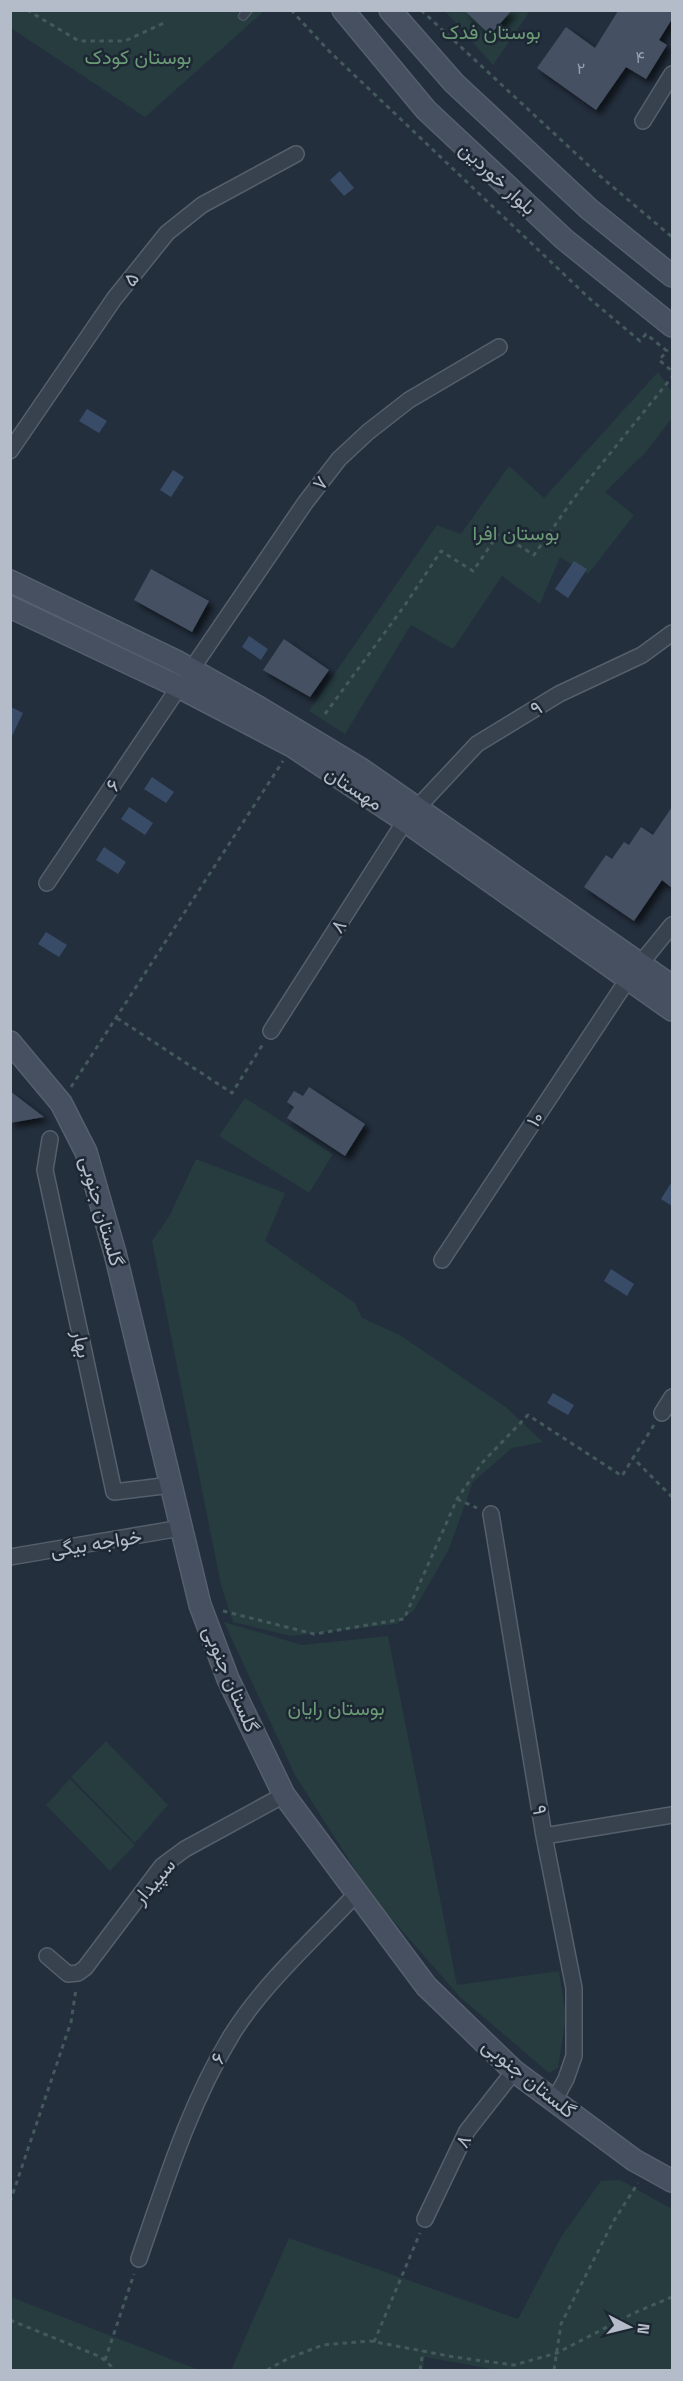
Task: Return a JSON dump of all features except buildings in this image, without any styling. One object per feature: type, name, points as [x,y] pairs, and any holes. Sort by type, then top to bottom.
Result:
[{"type":"street","name":"بلوار خوردین","points":[[343,10],[426,110],[564,239],[672,326]]},
{"type":"street","name":"بلوار خوردین","points":[[390,10],[463,91],[590,209],[672,276]]},
{"type":"street","points":[[643,121],[672,74]]},
{"type":"street","name":"۵","points":[[10,451],[114,299],[167,233],[202,205],[296,154]]},
{"type":"street","name":"۷","points":[[185,678],[305,503],[339,459],[368,432],[409,400],[499,347]]},
{"type":"street","points":[[10,581],[185,678],[258,707],[361,769],[411,815]]},
{"type":"street","name":"مهستان","points":[[10,607],[185,678],[292,746],[411,815],[634,971],[672,1010]]},
{"type":"street","name":"۹","points":[[411,815],[477,744],[559,694],[642,655],[672,633]]},
{"type":"street","name":"۶","points":[[47,882],[185,678]]},
{"type":"street","name":"۸","points":[[271,1031],[411,815]]},
{"type":"street","name":"۱۰","points":[[442,1260],[634,971],[672,925]]},
{"type":"street","points":[[634,971],[672,986]]},
{"type":"street","name":"گلستان جنوبی","points":[[10,1042],[61,1103],[86,1152],[115,1253],[200,1605],[228,1679],[284,1795],[426,1986],[514,2072],[634,2160],[672,2181]]},
{"type":"street","name":"بهار","points":[[50,1139],[45,1170],[114,1492],[171,1485]]},
{"type":"street","points":[[662,1413],[672,1397]]},
{"type":"street","name":"۹","points":[[491,1514],[544,1836],[574,1988],[574,2056],[554,2101]]},
{"type":"street","name":"خواجه بیگی","points":[[10,1557],[182,1528]]},
{"type":"street","name":"سپیدار","points":[[78,1973],[85,1968],[162,1866],[185,1849],[284,1795]]},
{"type":"street","points":[[544,1836],[672,1815]]},
{"type":"street","name":"۶","points":[[139,2259],[170,2167],[207,2078],[232,2034],[263,1993],[357,1893]]},
{"type":"street","points":[[47,1956],[68,1974],[78,1973]]},
{"type":"street","name":"۸","points":[[426,2219],[467,2131],[514,2072]]},
{"type":"path","points":[[27,10],[79,41],[125,41],[164,23]]},
{"type":"path","points":[[291,10],[329,51],[590,299],[640,341],[646,334],[667,351],[658,360],[672,371]]},
{"type":"path","points":[[421,10],[600,176],[672,237]]},
{"type":"path","points":[[324,714],[441,551],[473,571],[499,533],[534,555],[574,498],[672,377]]},
{"type":"path","points":[[61,1103],[292,746]]},
{"type":"path","points":[[117,1018],[232,1094],[271,1031]]},
{"type":"path","points":[[200,1605],[314,1634],[404,1619],[457,1499],[482,1463],[528,1415],[622,1476],[662,1413]]},
{"type":"path","points":[[633,1458],[672,1497]]},
{"type":"path","points":[[457,1499],[491,1514]]},
{"type":"path","points":[[10,2202],[71,2022],[78,1973]]},
{"type":"path","points":[[554,2370],[561,2324],[613,2222],[640,2180]]},
{"type":"path","points":[[374,2342],[426,2219]]},
{"type":"path","points":[[105,2360],[139,2259]]},
{"type":"path","points":[[267,2370],[289,2358],[323,2345],[374,2342],[514,2365],[557,2353],[634,2313],[672,2297]]},
{"type":"path","points":[[10,2320],[101,2357],[111,2366],[112,2370]]},
{"type":"path","points":[[420,2370],[423,2351]]},
{"type":"green space","name":"بوستان کودک","points":[[10,11],[264,11],[145,117],[11,28]]},
{"type":"green space","name":"بوستان فدک","points":[[445,11],[530,11],[493,65]]},
{"type":"green space","name":"بوستان افرا","points":[[658,372],[672,392],[672,418],[645,453],[605,492],[634,515],[588,574],[560,557],[540,604],[502,576],[453,649],[411,625],[345,734],[309,711],[437,525],[461,534],[509,466],[544,498]]},
{"type":"green space","points":[[245,1098],[333,1154],[309,1193],[219,1136]]},
{"type":"green space","points":[[196,1159],[285,1193],[265,1241],[355,1303],[362,1318],[400,1335],[507,1408],[543,1442],[512,1448],[473,1482],[449,1549],[414,1610],[397,1624],[291,1636],[233,1622],[221,1585],[152,1241],[170,1215]]},
{"type":"green space","name":"بوستان رایان","points":[[224,1622],[302,1645],[388,1636],[457,1985],[559,1971],[566,2017],[558,2068],[549,2073],[461,1998],[374,1899],[295,1775]]},
{"type":"green space","points":[[106,1741],[168,1805],[135,1843],[71,1777]]},
{"type":"green space","points":[[70,1779],[135,1845],[110,1871],[46,1805]]},
{"type":"green space","points":[[620,2180],[672,2209],[671,2370],[497,2370],[425,2357],[423,2370],[231,2370],[289,2238],[518,2319],[561,2237],[601,2181]]},
{"type":"green space","points":[[11,2297],[199,2370],[11,2370]]},
{"type":"water","points":[[340,171],[354,188],[344,196],[330,180]]},
{"type":"water","points":[[87,409],[107,421],[99,433],[79,421]]},
{"type":"water","points":[[173,470],[184,477],[171,497],[160,490]]},
{"type":"water","points":[[574,561],[587,569],[568,598],[555,589]]},
{"type":"water","points":[[249,636],[268,649],[261,660],[242,647]]},
{"type":"water","points":[[10,708],[23,713],[11,738]]},
{"type":"water","points":[[152,777],[174,792],[166,803],[144,789]]},
{"type":"water","points":[[129,807],[153,823],[145,835],[121,819]]},
{"type":"water","points":[[104,847],[126,862],[118,874],[96,860]]},
{"type":"water","points":[[46,932],[67,945],[59,957],[38,944]]},
{"type":"water","points":[[672,1184],[672,1206],[661,1199]]},
{"type":"water","points":[[611,1269],[634,1284],[627,1296],[604,1281]]},
{"type":"water","points":[[553,1393],[574,1405],[568,1415],[547,1403]]}]
